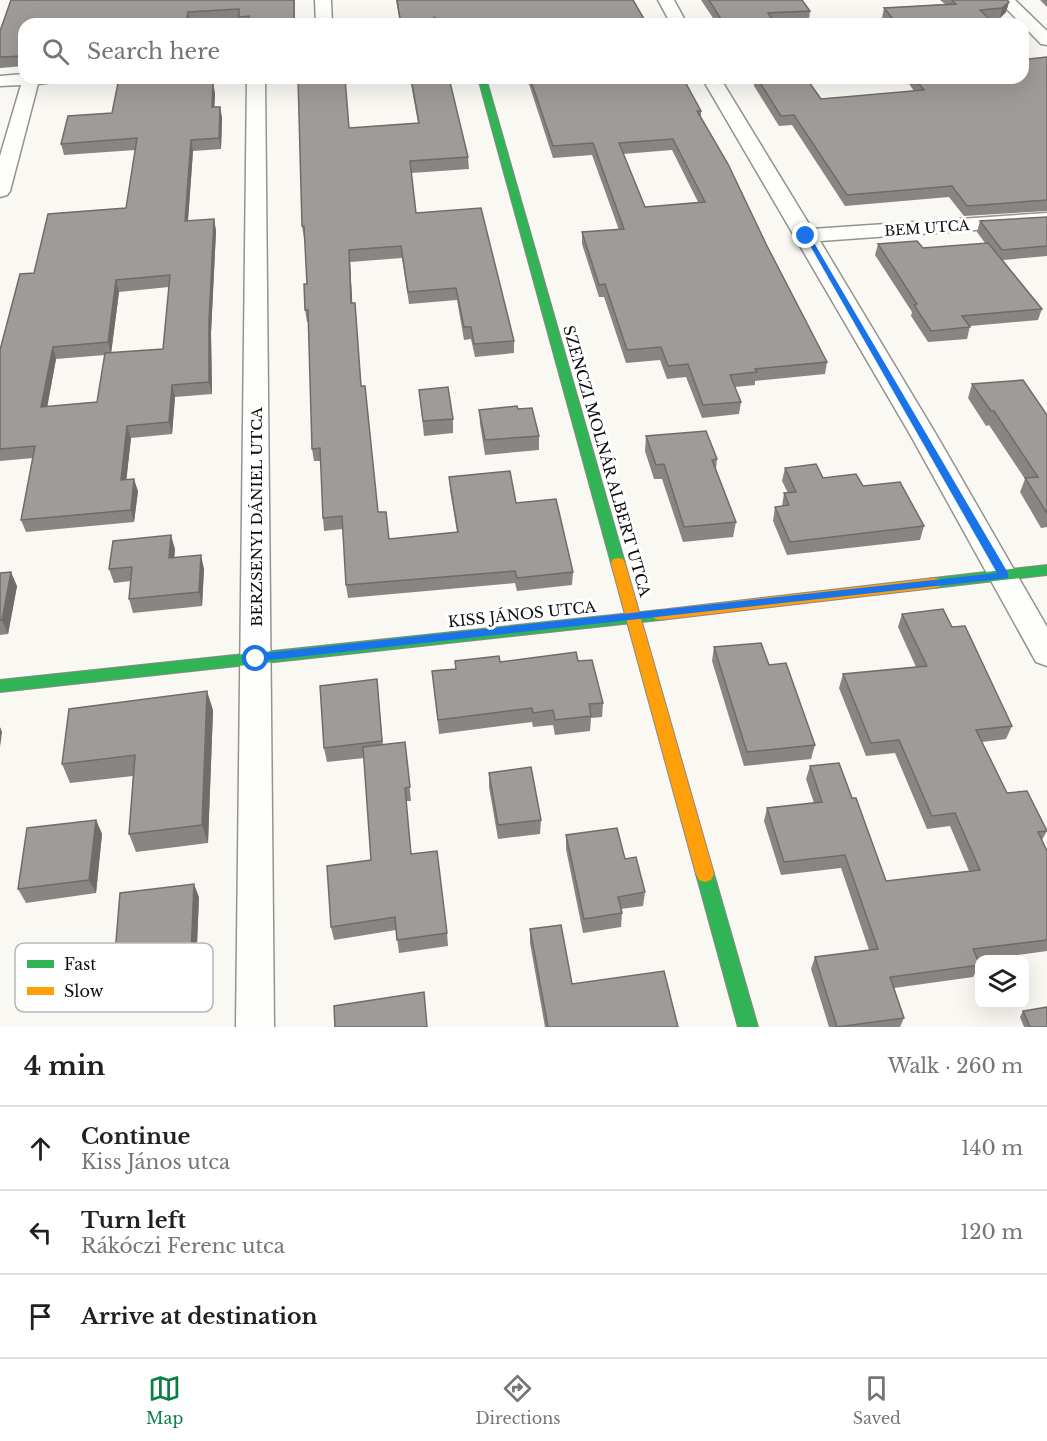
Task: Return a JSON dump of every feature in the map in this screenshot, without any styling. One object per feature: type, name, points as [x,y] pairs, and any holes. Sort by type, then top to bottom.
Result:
[{"type":"street","points":[[323,0],[324,18]]},
{"type":"street","points":[[666,0],[676,18]]},
{"type":"street","points":[[1006,0],[1024,18]]},
{"type":"street","points":[[1029,22],[1047,40]]},
{"type":"street","points":[[0,81],[18,80]]},
{"type":"street","points":[[0,190],[37,84]]},
{"type":"street","name":"BERZSENYI DÁNIEL UTCA","points":[[255,1027],[256,84]]},
{"type":"street","name":"SZENCZI MOLNÁR ALBERT UTCA","points":[[484,84],[748,1027]]},
{"type":"street","points":[[715,84],[806,236],[1047,654]]},
{"type":"street","name":"BEM UTCA","points":[[806,236],[1047,219]]},
{"type":"street","name":"KISS JÁNOS UTCA","points":[[0,686],[634,618],[1047,570]]},
{"type":"building","points":[[11,0],[294,0],[294,18],[239,17],[239,9],[188,12],[187,18],[18,18],[18,56],[0,57],[0,31]]},
{"type":"building","points":[[397,0],[633,0],[644,18],[434,17],[400,18]]},
{"type":"building","points":[[709,0],[802,0],[810,11],[768,13],[771,18],[720,18]]},
{"type":"building","points":[[952,0],[1007,0],[1009,2],[1002,8],[980,10],[989,18],[892,18],[884,8],[956,4]]},
{"type":"building","points":[[1047,57],[1047,200],[967,206],[952,186],[847,195],[794,115],[781,116],[761,84],[810,84],[821,99],[924,90],[919,84],[1029,84],[1029,59]]},
{"type":"building","points":[[118,84],[213,84],[212,107],[220,107],[219,138],[191,140],[185,221],[214,219],[209,321],[209,382],[172,385],[169,422],[127,426],[121,480],[134,479],[131,510],[21,520],[35,446],[0,449],[0,350],[20,274],[34,273],[48,214],[126,208],[137,138],[61,144],[68,116],[112,113]],"holes":[[[170,275],[163,349],[105,353],[97,402],[41,407],[53,347],[108,342],[116,280]]]},
{"type":"building","points":[[298,84],[345,84],[349,128],[419,123],[412,84],[450,84],[468,157],[410,161],[416,213],[481,208],[514,341],[474,344],[471,327],[464,327],[456,288],[408,292],[401,246],[349,250],[351,303],[355,303],[361,386],[365,386],[378,512],[386,512],[389,539],[458,532],[449,477],[510,471],[516,503],[556,499],[573,572],[517,578],[515,571],[346,585],[342,516],[323,518],[320,448],[312,449],[308,310],[305,310],[304,284],[307,284],[304,226],[302,226]]},
{"type":"building","points":[[532,84],[686,84],[701,111],[697,111],[728,164],[827,362],[755,369],[757,372],[730,375],[741,402],[703,405],[688,364],[668,366],[661,347],[627,350],[605,284],[599,285],[582,232],[624,229],[593,143],[553,146]],"holes":[[[673,139],[705,202],[645,207],[619,143]]]},
{"type":"building","points":[[1047,217],[1047,246],[1002,250],[980,221]]},
{"type":"building","points":[[917,241],[923,248],[988,243],[1042,309],[962,316],[970,327],[931,331],[914,305],[917,304],[878,244]]},
{"type":"building","points":[[1023,380],[1047,415],[1047,513],[1025,478],[1038,477],[994,411],[991,411],[972,384]]},
{"type":"building","points":[[448,387],[453,419],[423,421],[419,390]]},
{"type":"building","points":[[517,406],[518,409],[532,408],[539,436],[485,440],[479,410]]},
{"type":"building","points":[[706,431],[717,459],[712,460],[736,522],[684,527],[664,464],[656,465],[646,436]]},
{"type":"building","points":[[816,464],[823,478],[856,474],[863,486],[900,482],[924,526],[790,542],[775,507],[789,505],[784,493],[796,492],[785,468]]},
{"type":"building","points":[[171,535],[169,558],[201,555],[199,592],[129,599],[132,567],[109,569],[113,541]]},
{"type":"building","points":[[11,572],[2,620],[0,620],[0,573]]},
{"type":"building","points":[[943,609],[952,627],[965,626],[1012,726],[976,730],[1007,793],[1027,791],[1047,831],[1038,832],[1047,851],[1047,940],[973,949],[976,955],[975,966],[890,977],[904,1018],[837,1027],[815,957],[878,949],[845,855],[784,862],[767,808],[822,802],[810,766],[839,763],[852,798],[856,798],[886,881],[980,870],[955,813],[932,816],[899,740],[871,743],[843,674],[927,666],[902,614]]},
{"type":"building","points":[[761,643],[769,665],[786,663],[815,745],[747,752],[714,647]]},
{"type":"building","points":[[576,652],[578,661],[592,660],[603,703],[589,704],[591,716],[555,720],[553,710],[533,713],[532,708],[438,720],[432,671],[456,669],[455,661],[499,656],[500,662]]},
{"type":"building","points":[[377,679],[382,741],[324,748],[320,686]]},
{"type":"building","points":[[207,691],[202,825],[129,834],[135,755],[62,764],[69,709]]},
{"type":"building","points":[[405,742],[410,787],[405,788],[411,854],[437,851],[447,933],[397,940],[395,917],[331,927],[327,866],[371,860],[363,747]]},
{"type":"building","points":[[531,767],[541,820],[498,825],[489,773]]},
{"type":"building","points":[[96,820],[89,880],[18,889],[27,828]]},
{"type":"building","points":[[617,828],[625,859],[636,857],[645,892],[618,897],[622,913],[584,919],[566,835]]},
{"type":"building","points":[[194,884],[192,943],[116,943],[120,893]]},
{"type":"building","points":[[561,925],[572,984],[664,971],[678,1027],[548,1027],[530,929]]},
{"type":"building","points":[[424,992],[427,1027],[335,1027],[334,1006]]},
{"type":"building","points":[[1047,1007],[1047,1027],[1030,1027],[1023,1011]]},
{"type":"traffic: fast","points":[[484,84],[618,563]]},
{"type":"traffic: fast","points":[[934,583],[1047,570]]},
{"type":"traffic: fast","points":[[0,686],[660,615]]},
{"type":"traffic: fast","points":[[705,874],[748,1027]]},
{"type":"traffic: slow","points":[[618,563],[705,874]]},
{"type":"traffic: slow","points":[[660,615],[934,583]]},
{"type":"route","points":[[256,659],[1004,576],[806,236]]}]
